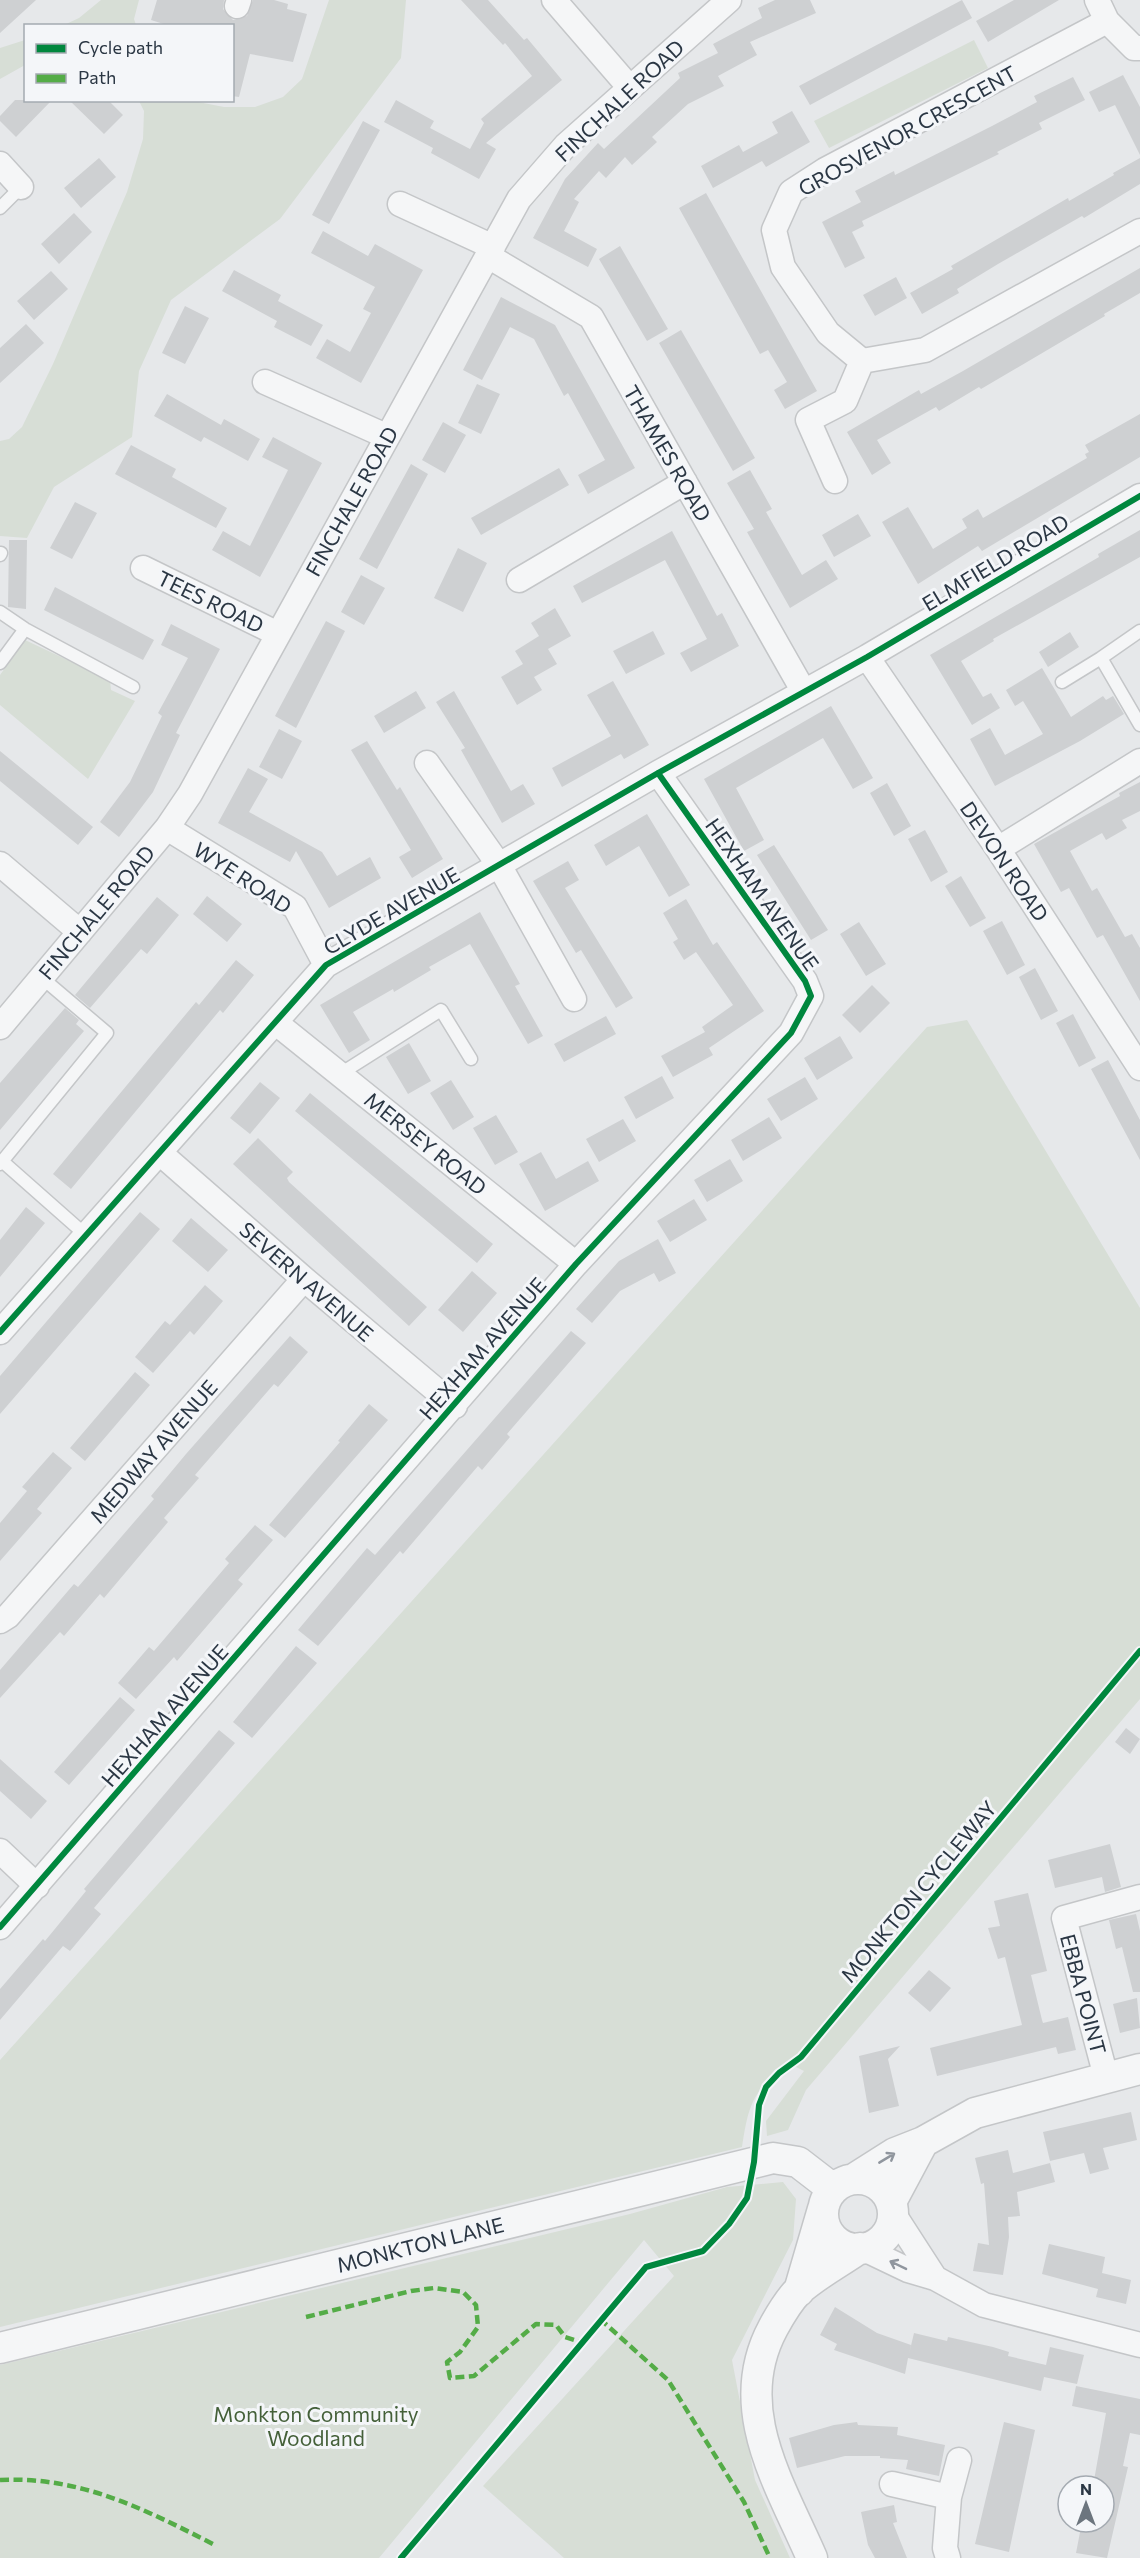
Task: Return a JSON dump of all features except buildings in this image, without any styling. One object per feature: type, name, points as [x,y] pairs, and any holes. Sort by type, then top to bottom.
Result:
[{"type":"street","points":[[554,0],[630,88]]},
{"type":"street","name":"FINCHALE ROAD","points":[[0,1027],[167,828],[190,794],[519,199],[566,145],[729,0]]},
{"type":"street","points":[[1102,11],[1134,48],[1140,48]]},
{"type":"street","name":"GROSVENOR CRESCENT","points":[[862,361],[828,333],[783,267],[774,230],[791,192],[825,170],[1102,11]]},
{"type":"street","points":[[0,164],[21,187]]},
{"type":"street","name":"THAMES ROAD","points":[[400,204],[491,252],[591,317],[804,692]]},
{"type":"street","points":[[836,481],[808,420],[846,401],[862,361],[925,351],[1140,231]]},
{"type":"street","points":[[265,382],[386,436]]},
{"type":"street","points":[[519,580],[685,482]]},
{"type":"street","name":"ELMFIELD ROAD","points":[[867,657],[1140,495]]},
{"type":"street","name":"TEES ROAD","points":[[143,568],[278,634]]},
{"type":"street","name":"CLYDE AVENUE","points":[[0,1332],[88,1237],[326,966],[658,773],[867,657]]},
{"type":"street","name":"DEVON ROAD","points":[[867,657],[998,849],[1140,1068]]},
{"type":"street","points":[[998,849],[1140,762]]},
{"type":"street","points":[[427,763],[499,865],[574,999]]},
{"type":"street","name":"HEXHAM AVENUE","points":[[0,1927],[576,1264],[790,1033],[811,996],[805,981],[658,773]]},
{"type":"street","name":"WYE ROAD","points":[[167,828],[295,907],[326,966]]},
{"type":"street","points":[[0,864],[80,932]]},
{"type":"street","name":"MERSEY ROAD","points":[[276,1023],[576,1264]]},
{"type":"street","name":"SEVERN AVENUE","points":[[161,1154],[303,1279],[455,1406]]},
{"type":"street","name":"MEDWAY AVENUE","points":[[0,1621],[8,1616],[303,1279]]},
{"type":"street","points":[[0,1851],[37,1886]]},
{"type":"street","name":"EBBA POINT","points":[[1106,2077],[1064,1918],[1140,1897]]},
{"type":"street","points":[[1140,2069],[994,2106],[955,2122],[923,2142],[895,2153],[837,2192],[824,2219],[832,2237],[850,2247],[861,2248],[908,2270],[935,2278],[984,2305],[1140,2345]]},
{"type":"street","points":[[812,2558],[764,2445],[756,2417],[755,2392],[760,2361],[779,2315],[799,2291],[861,2248],[881,2240],[891,2223],[892,2208],[923,2142]]},
{"type":"street","name":"MONKTON LANE","points":[[0,2348],[773,2158],[798,2162],[837,2192],[876,2184],[892,2208]]},
{"type":"street","points":[[799,2291],[837,2192]]},
{"type":"street","points":[[892,2208],[935,2278]]},
{"type":"street","points":[[948,2558],[945,2548],[949,2497],[958,2460]]},
{"type":"street","points":[[892,2484],[949,2497]]},
{"type":"lane","points":[[0,208],[21,187]]},
{"type":"lane","points":[[0,612],[25,629],[133,687]]},
{"type":"lane","points":[[0,663],[25,629]]},
{"type":"lane","points":[[1062,682],[1140,631]]},
{"type":"lane","points":[[1101,658],[1140,725]]},
{"type":"lane","points":[[41,977],[107,1033],[1,1163],[88,1237]]},
{"type":"lane","points":[[340,1074],[441,1010],[471,1059]]},
{"type":"green space","points":[[101,0],[139,0],[134,19],[136,24],[66,24],[79,18]]},
{"type":"green space","points":[[329,0],[406,0],[401,58],[280,219],[171,300],[139,371],[132,437],[54,487],[27,538],[0,536],[0,441],[9,439],[22,427],[53,364],[127,192],[143,139],[144,111],[140,102],[198,102],[224,107],[255,107],[283,97],[302,79]]},
{"type":"green space","points":[[24,40],[24,66],[0,79],[0,48]]},
{"type":"green space","points":[[974,40],[988,68],[829,148],[814,121]]},
{"type":"green space","points":[[25,640],[110,680],[111,690],[135,701],[88,779],[0,705],[0,675]]},
{"type":"green space","points":[[967,1020],[1140,1308],[1140,1699],[806,2090],[788,2130],[767,2136],[766,2121],[804,2071],[786,2062],[754,2100],[747,2119],[742,2147],[0,2327],[0,2060],[927,1027]]},
{"type":"green space","name":"Monkton Community Woodland","points":[[783,2182],[796,2199],[793,2240],[732,2360],[755,2480],[790,2558],[564,2558],[483,2486],[674,2276],[644,2240],[379,2558],[0,2558],[0,2365],[630,2214],[727,2187]]},
{"type":"marked path","points":[[306,2317],[411,2291],[434,2288],[463,2292],[476,2305],[478,2327],[460,2352],[447,2362],[450,2378],[474,2376],[536,2324],[556,2325],[565,2337],[581,2342]]},
{"type":"marked path","points":[[600,2319],[668,2380],[744,2502],[770,2558]]},
{"type":"marked path","points":[[0,2480],[57,2483],[111,2497],[213,2544]]},
{"type":"cycle path","points":[[0,1332],[326,965],[658,773],[867,657],[1140,496]]},
{"type":"cycle path","points":[[0,1927],[576,1264],[791,1033],[811,996],[805,981],[658,773]]},
{"type":"cycle path","name":"MONKTON CYCLEWAY","points":[[401,2558],[646,2267],[703,2251],[729,2224],[747,2198],[754,2162],[759,2105],[766,2087],[779,2073],[801,2057],[1140,1651]]}]
